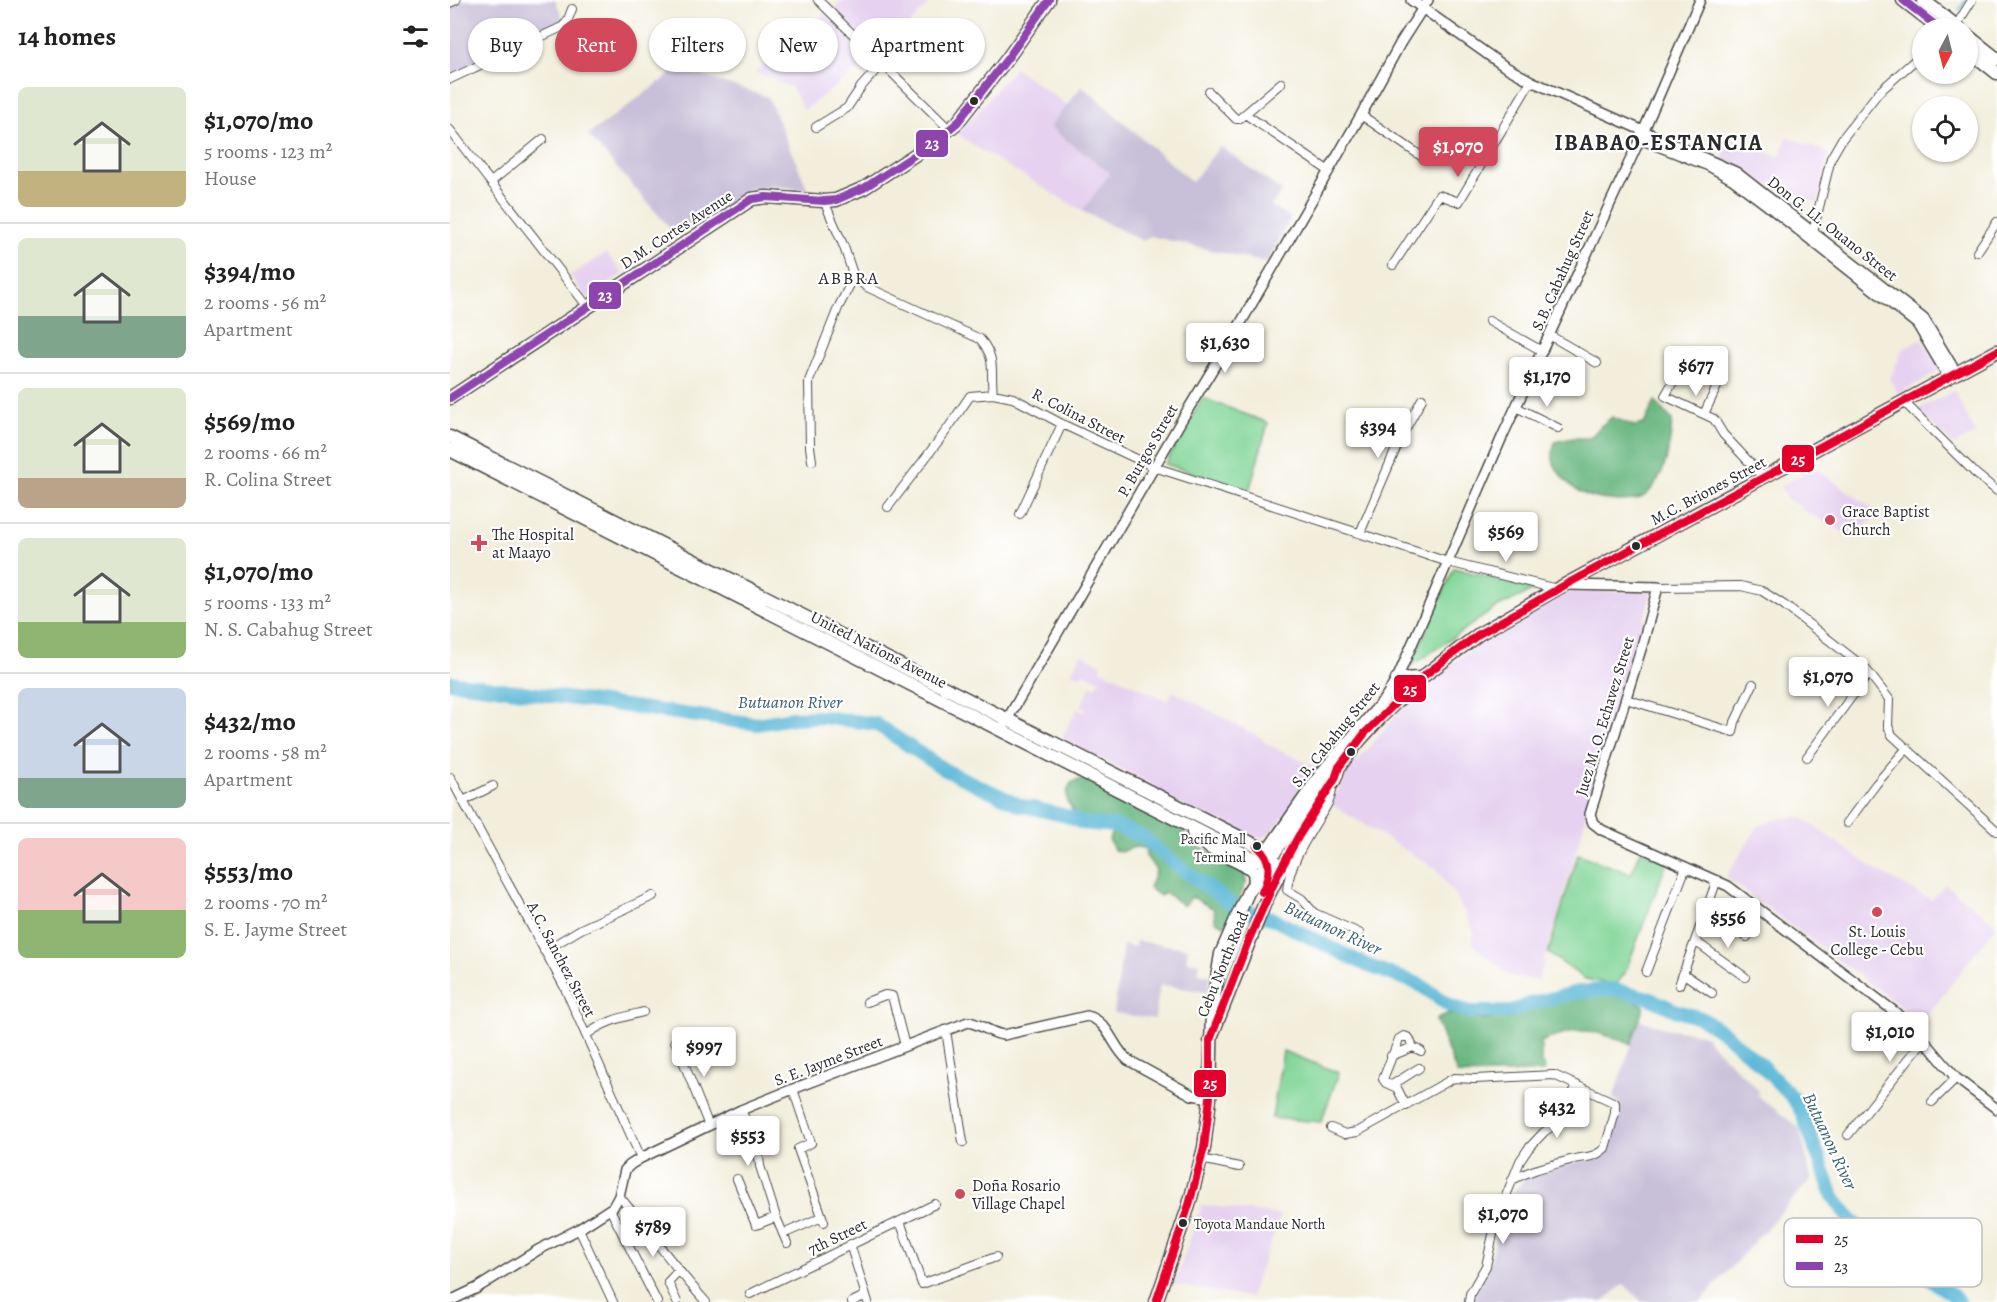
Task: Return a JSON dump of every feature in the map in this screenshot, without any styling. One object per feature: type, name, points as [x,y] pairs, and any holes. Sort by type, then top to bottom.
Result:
[{"type":"main road","name":"D.M. Cortes Avenue","points":[[450,398],[752,199],[766,197],[825,201],[840,199],[864,188],[930,145],[950,129],[1006,59],[1048,0]]},
{"type":"main road","points":[[1903,0],[1926,18]]},
{"type":"main road","points":[[1923,0],[1944,18]]},
{"type":"main road","points":[[1978,44],[1997,59]]},
{"type":"main road","points":[[1978,58],[1997,73]]},
{"type":"main road","name":"M.C. Briones Street","points":[[1292,847],[1332,783],[1339,767],[1365,733],[1421,678],[1479,634],[1561,587],[1997,351]]},
{"type":"main road","name":"United Nations Avenue","points":[[450,437],[1004,725],[1179,821],[1256,860],[1269,861]]},
{"type":"main road","name":"United Nations Avenue","points":[[450,450],[1004,725],[1257,846]]},
{"type":"main road","points":[[1397,679],[1421,678]]},
{"type":"main road","name":"M.C. Briones Street","points":[[1252,887],[1325,777],[1339,767]]},
{"type":"main road","points":[[1179,821],[1210,848],[1250,868],[1254,872],[1252,887]]},
{"type":"main road","points":[[1257,846],[1266,854],[1269,861],[1269,875],[1263,898]]},
{"type":"main road","points":[[1269,861],[1281,857],[1292,847]]},
{"type":"main road","name":"Cebu North Road","points":[[1210,1040],[1221,1014],[1230,973],[1263,898],[1292,847]]},
{"type":"main road","name":"Cebu North Road","points":[[1210,1040],[1216,978],[1221,954],[1231,928],[1252,887]]},
{"type":"main road","points":[[1156,1302],[1189,1205],[1201,1159],[1210,1098],[1210,1040]]},
{"type":"street","points":[[450,3],[456,0]]},
{"type":"street","points":[[818,0],[850,32]]},
{"type":"street","name":"Don G. LL. Ouano Street","points":[[1411,0],[1504,66],[1641,134],[1711,163],[1813,232],[1917,324],[1953,376]]},
{"type":"street","name":"P. Burgos Street","points":[[1004,725],[1329,171],[1401,42],[1428,0]]},
{"type":"street","name":"S.B. Cabahug Street","points":[[1257,846],[1270,845],[1321,772],[1385,698],[1397,679],[1516,407],[1700,0]]},
{"type":"street","points":[[1960,18],[1972,0]]},
{"type":"street","points":[[450,79],[562,27],[567,22],[572,9]]},
{"type":"street","points":[[1813,232],[1831,158],[1878,93],[1912,63]]},
{"type":"street","points":[[816,127],[847,108],[874,72]]},
{"type":"street","points":[[891,72],[950,129]]},
{"type":"street","points":[[1393,265],[1439,195],[1459,202],[1531,81]]},
{"type":"street","points":[[1209,92],[1236,119],[1239,119],[1281,83]]},
{"type":"street","points":[[1245,114],[1329,171]]},
{"type":"street","points":[[1361,115],[1424,158]]},
{"type":"street","points":[[450,130],[588,307]]},
{"type":"street","points":[[491,182],[543,139]]},
{"type":"street","points":[[825,201],[848,256],[854,277],[867,287],[980,339],[989,350],[992,361],[993,394],[970,396],[888,507]]},
{"type":"street","name":"Don G. LL. Ouano Street","points":[[1785,214],[1859,273]]},
{"type":"street","points":[[1977,252],[1997,222]]},
{"type":"street","points":[[812,461],[809,381],[842,300],[854,277]]},
{"type":"street","points":[[1489,321],[1542,351]]},
{"type":"street","points":[[1549,335],[1597,363]]},
{"type":"street","points":[[1689,354],[1665,396],[1714,418],[1723,434],[1764,478]]},
{"type":"street","points":[[1704,414],[1720,380]]},
{"type":"street","name":"R. Colina Street","points":[[993,394],[1020,401],[1062,424],[1154,467],[1448,562],[1561,587]]},
{"type":"street","points":[[1359,533],[1401,437],[1422,399]]},
{"type":"street","points":[[1903,401],[1975,473],[1997,490]]},
{"type":"street","points":[[1516,407],[1558,428]]},
{"type":"street","points":[[1020,514],[1062,424]]},
{"type":"street","points":[[1561,587],[1741,586],[1762,591],[1829,640],[1869,673],[1890,699],[1888,726],[1892,735],[1997,831]]},
{"type":"street","name":"Juez M. O. Echavez Street","points":[[1658,587],[1590,814],[1591,819],[1602,830],[1718,880],[1895,1012],[1924,1040],[1956,1078],[1997,1109]]},
{"type":"street","points":[[1807,757],[1869,673]]},
{"type":"street","points":[[1626,699],[1733,732],[1735,722],[1753,684]]},
{"type":"street","points":[[1847,823],[1907,748]]},
{"type":"street","name":"A.C. Sanchez Street","points":[[450,777],[564,986],[642,1158]]},
{"type":"street","points":[[1332,783],[1331,798],[1302,846],[1287,890],[1302,899],[1314,913],[1359,933]]},
{"type":"street","points":[[464,801],[493,786]]},
{"type":"street","points":[[1646,972],[1686,867]]},
{"type":"street","points":[[1679,985],[1705,909],[1718,880]]},
{"type":"street","points":[[544,951],[581,929],[653,896]]},
{"type":"street","points":[[1705,909],[1747,937]]},
{"type":"street","points":[[1695,941],[1745,977]]},
{"type":"street","points":[[1684,974],[1712,993]]},
{"type":"street","points":[[867,1002],[885,994],[892,996],[905,1046]]},
{"type":"street","points":[[586,1035],[599,1025],[643,1012]]},
{"type":"street","name":"S. E. Jayme Street","points":[[450,1300],[477,1288],[610,1209],[619,1196],[625,1170],[642,1158],[741,1110],[968,1022],[981,1025],[998,1035],[1004,1035],[1087,1016],[1094,1018],[1101,1023],[1120,1053],[1128,1060],[1192,1095],[1210,1098]]},
{"type":"street","points":[[946,1030],[963,1142]]},
{"type":"street","points":[[1391,1056],[1417,1049],[1409,1038],[1404,1036],[1396,1044],[1391,1056],[1383,1078],[1386,1083],[1397,1088],[1406,1106]]},
{"type":"street","points":[[1848,1135],[1924,1040]]},
{"type":"street","points":[[675,1041],[709,1126]]},
{"type":"street","points":[[1392,1085],[1419,1068]]},
{"type":"street","points":[[1331,1128],[1345,1134],[1358,1132],[1454,1078],[1554,1075],[1615,1103],[1615,1113],[1605,1148],[1591,1157],[1534,1169],[1512,1180]]},
{"type":"street","points":[[1932,1102],[1956,1078]]},
{"type":"street","points":[[1468,1302],[1485,1266],[1496,1221],[1512,1180],[1528,1149],[1563,1114],[1577,1085]]},
{"type":"street","points":[[783,1234],[823,1220],[798,1149],[811,1143],[793,1089]]},
{"type":"street","points":[[741,1110],[758,1148],[760,1166],[787,1243]]},
{"type":"street","points":[[1201,1159],[1239,1167]]},
{"type":"street","points":[[737,1179],[756,1225],[776,1217]]},
{"type":"street","points":[[619,1196],[706,1302]]},
{"type":"street","name":"7th Street","points":[[750,1293],[936,1204]]},
{"type":"street","points":[[610,1209],[657,1302]]},
{"type":"street","points":[[900,1221],[922,1284],[996,1257]]},
{"type":"street","points":[[579,1229],[613,1302]]},
{"type":"street","points":[[850,1244],[867,1298],[852,1302]]},
{"type":"street","points":[[677,1302],[668,1282],[679,1270]]},
{"type":"shaded area","points":[[463,0],[555,0],[563,18],[555,18],[555,26],[543,32],[543,18],[468,18],[468,67],[450,75],[450,6]]},
{"type":"shaded area","points":[[843,0],[933,0],[915,18],[850,18],[850,25],[834,8]]},
{"type":"shaded area","points":[[828,11],[835,18],[820,18]]},
{"type":"shaded area","points":[[838,21],[850,33],[850,72],[855,72],[804,110],[792,88],[755,72],[758,69],[758,72],[838,72]]},
{"type":"shaded area","points":[[1015,68],[1067,105],[1049,127],[1110,173],[1082,211],[958,134]]},
{"type":"shaded area","points":[[674,72],[691,72],[768,97],[808,190],[775,186],[750,189],[677,236],[588,135]]},
{"type":"shaded area","points":[[1082,86],[1192,182],[1220,146],[1282,191],[1271,206],[1291,218],[1267,263],[1150,236],[1143,241],[1082,211],[1110,173],[1049,127]]},
{"type":"shaded area","points":[[1713,130],[1780,157],[1787,137],[1829,153],[1818,203],[1769,185],[1722,160],[1728,145],[1711,138]]},
{"type":"shaded area","points":[[606,253],[623,274],[587,299],[570,275]]},
{"type":"shaded area","points":[[1922,339],[1941,370],[1898,394],[1890,379],[1903,349]]},
{"type":"shaded area","points":[[1954,391],[1976,433],[1954,445],[1917,410]]},
{"type":"shaded area","points":[[1815,468],[1880,514],[1862,528],[1856,539],[1788,500],[1780,486]]},
{"type":"shaded area","points":[[1652,591],[1538,981],[1508,975],[1473,944],[1474,932],[1456,896],[1436,869],[1331,804],[1344,777],[1408,701],[1457,659],[1567,592]]},
{"type":"shaded area","points":[[1081,654],[1102,664],[1100,669],[1168,701],[1173,691],[1263,739],[1262,741],[1273,747],[1319,769],[1272,832],[1263,838],[1164,797],[1155,786],[1061,738],[1077,709],[1085,712],[1086,709],[1081,706],[1091,685],[1096,688],[1100,680],[1083,673],[1081,676],[1072,672]]},
{"type":"shaded area","name":"St. Louis College - Cebu","points":[[1801,817],[1876,870],[1932,900],[1945,884],[1997,925],[1922,1022],[1726,877],[1758,826],[1779,818]]},
{"type":"shaded area","points":[[1136,941],[1188,948],[1186,961],[1200,963],[1198,973],[1210,975],[1208,992],[1160,985],[1155,1019],[1114,1013],[1123,945],[1135,947]]},
{"type":"shaded area","points":[[1640,1020],[1665,1028],[1702,1034],[1759,1091],[1757,1095],[1800,1129],[1811,1179],[1700,1302],[1642,1302],[1624,1284],[1603,1302],[1471,1302],[1491,1261],[1498,1224],[1510,1197],[1526,1177],[1576,1162],[1603,1158],[1619,1102],[1613,1098]]},
{"type":"shaded area","name":"Toyota Mandaue North","points":[[1202,1205],[1281,1215],[1250,1297],[1174,1285]]},
{"type":"green space","points":[[1203,398],[1268,423],[1249,491],[1165,464]]},
{"type":"green space","points":[[1655,401],[1672,420],[1663,469],[1647,494],[1633,500],[1604,499],[1580,492],[1564,479],[1553,460],[1555,442],[1573,438],[1590,438],[1612,417],[1634,426],[1644,424]]},
{"type":"green space","points":[[1454,568],[1536,589],[1496,608],[1410,667]]},
{"type":"green space","points":[[1078,780],[1086,781],[1178,826],[1193,844],[1238,866],[1245,876],[1246,883],[1226,926],[1215,921],[1214,909],[1192,897],[1184,906],[1166,893],[1160,896],[1149,888],[1156,870],[1146,856],[1145,848],[1135,847],[1120,852],[1114,850],[1109,839],[1112,832],[1110,827],[1077,817],[1067,801],[1067,791],[1071,783]]},
{"type":"green space","points":[[1641,851],[1667,862],[1625,973],[1616,985],[1585,979],[1548,953],[1578,854],[1631,874]]},
{"type":"green space","points":[[1599,993],[1622,996],[1644,1006],[1631,1044],[1596,1032],[1576,1031],[1554,1036],[1541,1042],[1541,1063],[1545,1067],[1544,1071],[1539,1072],[1457,1074],[1436,1020],[1448,1013],[1483,1020],[1512,1016],[1564,998]]},
{"type":"green space","points":[[1283,1051],[1339,1073],[1321,1122],[1272,1118]]},
{"type":"waterway","points":[[1959,10],[1966,0]]},
{"type":"waterway","name":"Butuanon River","points":[[450,682],[757,724],[792,718],[823,717],[876,724],[945,770],[1020,805],[1067,816],[1082,823],[1115,826],[1143,837],[1171,861],[1237,908],[1271,918],[1366,965],[1419,984],[1450,1006],[1470,1012],[1510,1012],[1530,1004],[1578,992],[1612,989],[1649,998],[1677,1011],[1701,1018],[1723,1032],[1760,1064],[1793,1098],[1802,1113],[1833,1196],[1850,1218]]},
{"type":"waterway","name":"Butuanon River","points":[[1941,1287],[1959,1302]]},
{"type":"transit line","name":"23","points":[[450,398],[752,199],[766,197],[836,200],[864,188],[930,145],[957,123],[1049,0]]},
{"type":"transit line","name":"23","points":[[1903,0],[1926,18]]},
{"type":"transit line","name":"25","points":[[1156,1302],[1189,1205],[1204,1148],[1210,1098],[1210,1040],[1249,939],[1279,872],[1335,779],[1339,767],[1365,733],[1421,678],[1479,634],[1997,351]]},
{"type":"transit line","name":"25","points":[[1257,846],[1268,862],[1267,879],[1262,892]]},
{"type":"place","name":"Grace Baptist Church","points":[[1830,520]]},
{"type":"place","name":"The Hospital at Maayo","points":[[479,543]]},
{"type":"place","name":"Pacific Mall Terminal","points":[[1257,846]]},
{"type":"place","name":"St. Louis College - Cebu","points":[[1877,912]]},
{"type":"place","name":"Doña Rosario Village Chapel","points":[[960,1194]]},
{"type":"place","name":"Toyota Mandaue North","points":[[1183,1223]]},
{"type":"district","name":"IBABAO-ESTANCIA","points":[[1659,142]]},
{"type":"district","name":"ABBRA","points":[[849,278]]}]
